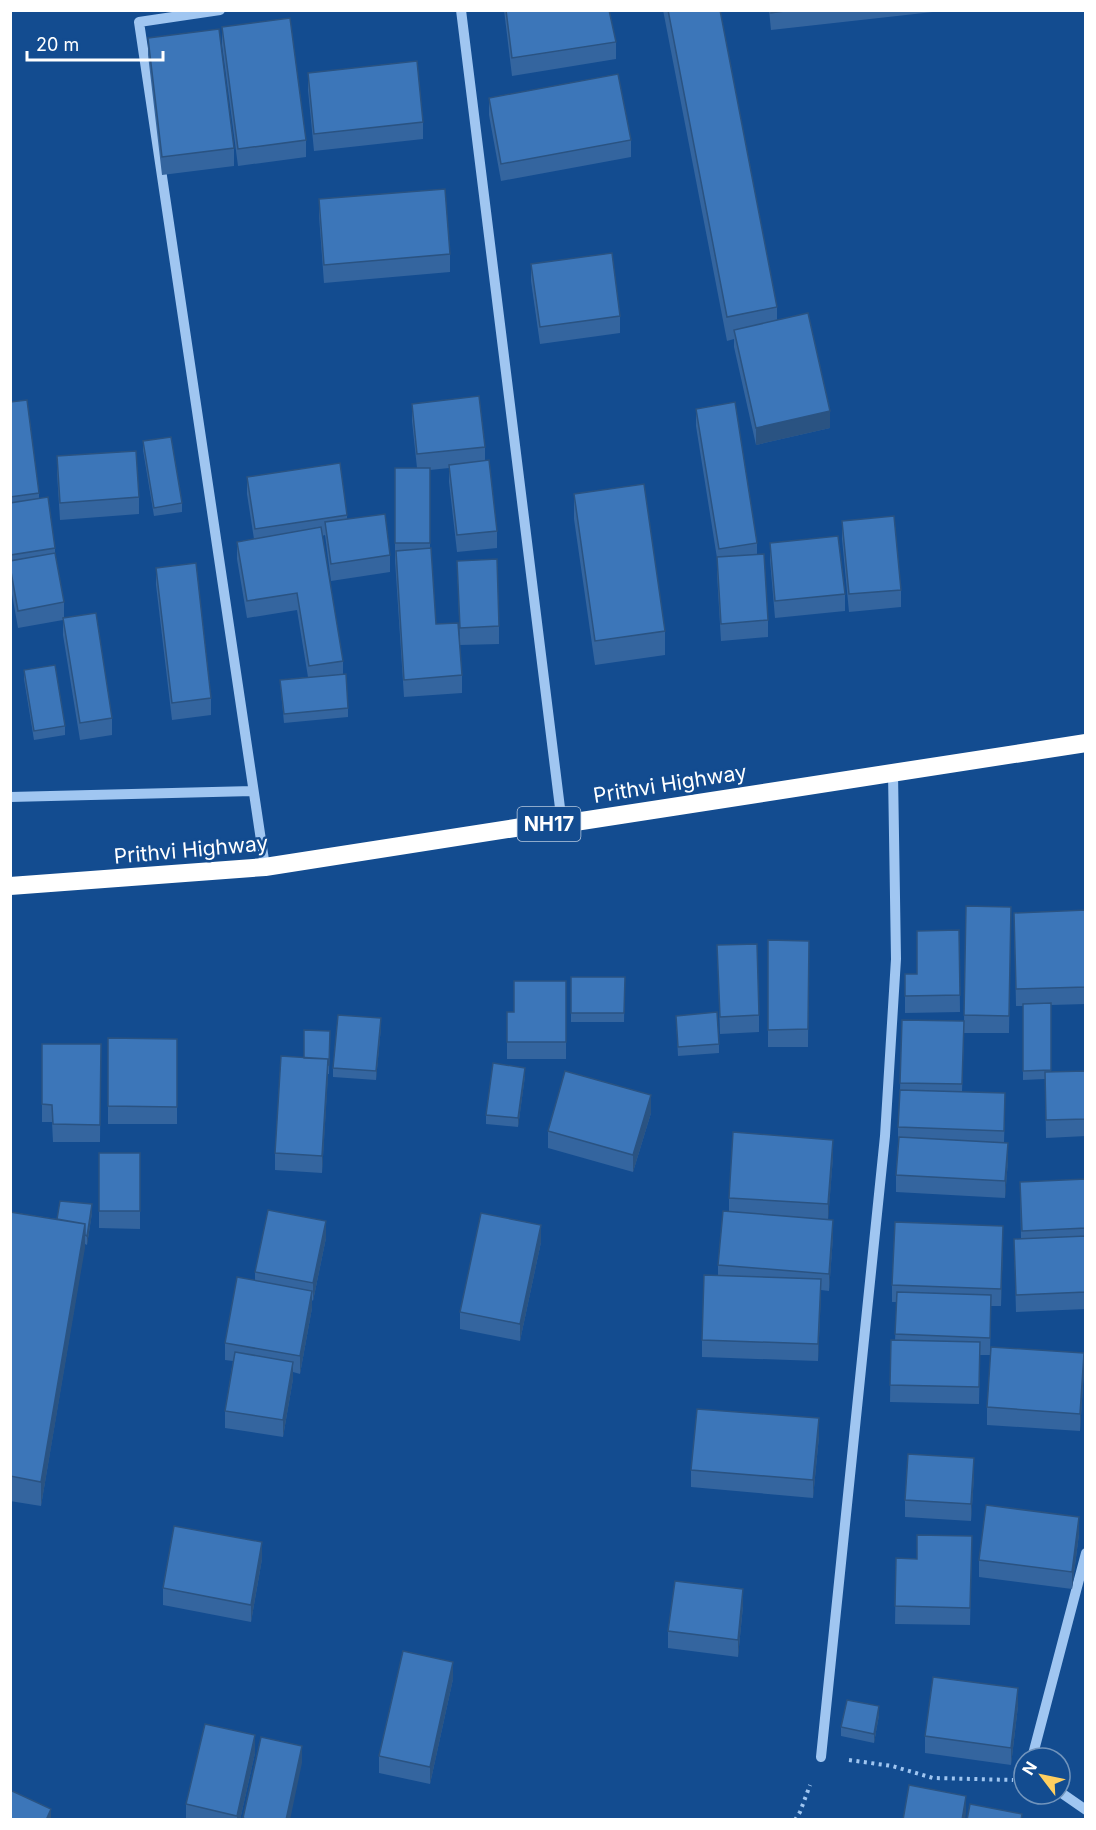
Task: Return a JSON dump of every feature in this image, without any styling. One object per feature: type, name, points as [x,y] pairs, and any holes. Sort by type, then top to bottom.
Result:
[{"type":"highway","name":"Prithvi Highway","points":[[10,886],[265,867],[534,825],[562,824],[1086,743]]},
{"type":"street","points":[[136,10],[265,867]]},
{"type":"street","points":[[139,22],[220,10]]},
{"type":"street","points":[[461,10],[562,824]]},
{"type":"street","points":[[821,1757],[885,1136],[896,959],[893,773]]},
{"type":"street","points":[[10,797],[253,791]]},
{"type":"street","points":[[1035,1746],[1086,1553]]},
{"type":"street","points":[[1072,1800],[1086,1810]]},
{"type":"path","points":[[795,1820],[821,1757],[892,1766],[933,1778],[1012,1780]]},
{"type":"building","points":[[506,10],[609,10],[616,42],[512,58]]},
{"type":"building","points":[[668,10],[720,10],[777,307],[727,317]]},
{"type":"building","points":[[771,10],[792,10],[771,13]]},
{"type":"building","points":[[290,18],[306,140],[238,149],[222,27]]},
{"type":"building","points":[[219,29],[234,148],[162,157],[148,38]]},
{"type":"building","points":[[417,61],[423,122],[314,134],[308,73]]},
{"type":"building","points":[[618,74],[631,140],[501,164],[489,98]]},
{"type":"building","points":[[445,189],[450,254],[324,265],[319,199]]},
{"type":"building","points":[[612,253],[620,316],[540,327],[531,264]]},
{"type":"building","points":[[808,313],[830,411],[756,428],[734,330]]},
{"type":"building","points":[[479,396],[485,447],[417,454],[412,404]]},
{"type":"building","points":[[27,400],[39,493],[10,497],[10,402]]},
{"type":"building","points":[[735,402],[757,543],[719,549],[696,409]]},
{"type":"building","points":[[171,437],[182,503],[154,508],[143,441]]},
{"type":"building","points":[[136,451],[139,497],[60,503],[57,456]]},
{"type":"building","points":[[489,460],[497,531],[457,535],[449,465]]},
{"type":"building","points":[[340,463],[347,515],[255,529],[247,477]]},
{"type":"building","points":[[395,468],[430,468],[430,543],[395,543]]},
{"type":"building","points":[[644,484],[665,631],[595,641],[574,494]]},
{"type":"building","points":[[48,497],[55,548],[10,555],[10,503]]},
{"type":"building","points":[[385,514],[390,555],[331,564],[325,522]]},
{"type":"building","points":[[894,516],[901,590],[849,594],[842,521]]},
{"type":"building","points":[[321,527],[343,661],[309,666],[297,593],[247,601],[237,542]]},
{"type":"building","points":[[838,536],[845,594],[775,601],[770,543]]},
{"type":"building","points":[[431,548],[436,624],[458,623],[462,675],[404,680],[396,551]]},
{"type":"building","points":[[55,553],[64,602],[18,611],[10,561]]},
{"type":"building","points":[[764,554],[768,620],[721,624],[717,557]]},
{"type":"building","points":[[497,559],[499,626],[460,628],[457,561]]},
{"type":"building","points":[[196,563],[211,698],[172,703],[156,568]]},
{"type":"building","points":[[96,613],[112,718],[80,723],[63,618]]},
{"type":"building","points":[[55,665],[65,726],[34,731],[24,670]]},
{"type":"building","points":[[346,674],[348,708],[284,714],[280,680]]},
{"type":"building","points":[[966,906],[1011,907],[1009,1016],[964,1015]]},
{"type":"building","points":[[1086,910],[1086,987],[1016,989],[1014,913]]},
{"type":"building","points":[[959,930],[960,995],[905,996],[905,974],[917,974],[917,931]]},
{"type":"building","points":[[768,940],[809,941],[808,1029],[768,1030]]},
{"type":"building","points":[[757,944],[759,1015],[720,1017],[717,945]]},
{"type":"building","points":[[571,977],[625,977],[624,1013],[571,1013]]},
{"type":"building","points":[[514,981],[566,981],[566,1042],[507,1042],[507,1012],[514,1012]]},
{"type":"building","points":[[1051,1003],[1051,1070],[1023,1071],[1023,1004]]},
{"type":"building","points":[[717,1012],[719,1044],[678,1047],[676,1016]]},
{"type":"building","points":[[338,1015],[381,1018],[376,1071],[333,1068]]},
{"type":"building","points":[[902,1020],[964,1021],[962,1084],[900,1083]]},
{"type":"building","points":[[304,1030],[330,1031],[329,1065],[328,1059],[304,1058]]},
{"type":"building","points":[[108,1038],[177,1039],[177,1107],[108,1106]]},
{"type":"building","points":[[42,1044],[101,1044],[100,1125],[53,1124],[52,1105],[42,1104]]},
{"type":"building","points":[[281,1056],[328,1059],[322,1156],[275,1153]]},
{"type":"building","points":[[493,1063],[525,1068],[518,1118],[486,1115]]},
{"type":"building","points":[[565,1071],[651,1095],[633,1155],[548,1131]]},
{"type":"building","points":[[1086,1071],[1086,1119],[1046,1120],[1045,1072]]},
{"type":"building","points":[[900,1090],[1005,1093],[1004,1131],[898,1127]]},
{"type":"building","points":[[733,1132],[833,1140],[828,1204],[729,1198]]},
{"type":"building","points":[[899,1137],[1008,1143],[1005,1181],[896,1175]]},
{"type":"building","points":[[99,1153],[140,1153],[140,1211],[99,1211]]},
{"type":"building","points":[[1086,1179],[1086,1228],[1022,1231],[1020,1182]]},
{"type":"building","points":[[60,1201],[92,1204],[87,1236],[85,1235],[85,1224],[57,1219]]},
{"type":"building","points":[[268,1210],[326,1221],[313,1283],[255,1272]]},
{"type":"building","points":[[723,1211],[833,1220],[829,1274],[718,1265]]},
{"type":"building","points":[[10,1212],[85,1224],[41,1482],[10,1476]]},
{"type":"building","points":[[481,1213],[541,1225],[520,1324],[460,1312]]},
{"type":"building","points":[[895,1222],[1003,1226],[1001,1289],[892,1285]]},
{"type":"building","points":[[1086,1236],[1086,1292],[1016,1295],[1014,1239]]},
{"type":"building","points":[[704,1275],[821,1279],[818,1344],[702,1340]]},
{"type":"building","points":[[237,1277],[312,1291],[300,1356],[225,1343]]},
{"type":"building","points":[[897,1292],[991,1295],[990,1338],[895,1334]]},
{"type":"building","points":[[891,1340],[980,1342],[979,1387],[890,1385]]},
{"type":"building","points":[[991,1347],[1084,1353],[1080,1414],[987,1407]]},
{"type":"building","points":[[235,1352],[293,1362],[283,1420],[225,1411]]},
{"type":"building","points":[[697,1409],[819,1418],[813,1480],[691,1470]]},
{"type":"building","points":[[908,1454],[974,1458],[971,1504],[905,1500]]},
{"type":"building","points":[[986,1505],[1079,1517],[1072,1572],[979,1560]]},
{"type":"building","points":[[174,1526],[262,1542],[251,1605],[163,1588]]},
{"type":"building","points":[[917,1535],[972,1536],[970,1608],[895,1606],[896,1558],[917,1559]]},
{"type":"building","points":[[675,1581],[743,1589],[738,1640],[668,1631]]},
{"type":"building","points":[[403,1651],[453,1662],[430,1767],[379,1756]]},
{"type":"building","points":[[933,1677],[1018,1688],[1011,1748],[925,1736]]},
{"type":"building","points":[[847,1700],[879,1706],[874,1734],[841,1727]]},
{"type":"building","points":[[205,1724],[255,1735],[237,1816],[186,1804]]},
{"type":"building","points":[[261,1737],[302,1746],[286,1820],[243,1818]]},
{"type":"building","points":[[909,1785],[966,1796],[962,1820],[903,1820]]},
{"type":"building","points":[[10,1790],[51,1809],[46,1820],[10,1820]]},
{"type":"building","points":[[970,1804],[1022,1814],[1021,1820],[967,1820]]}]
